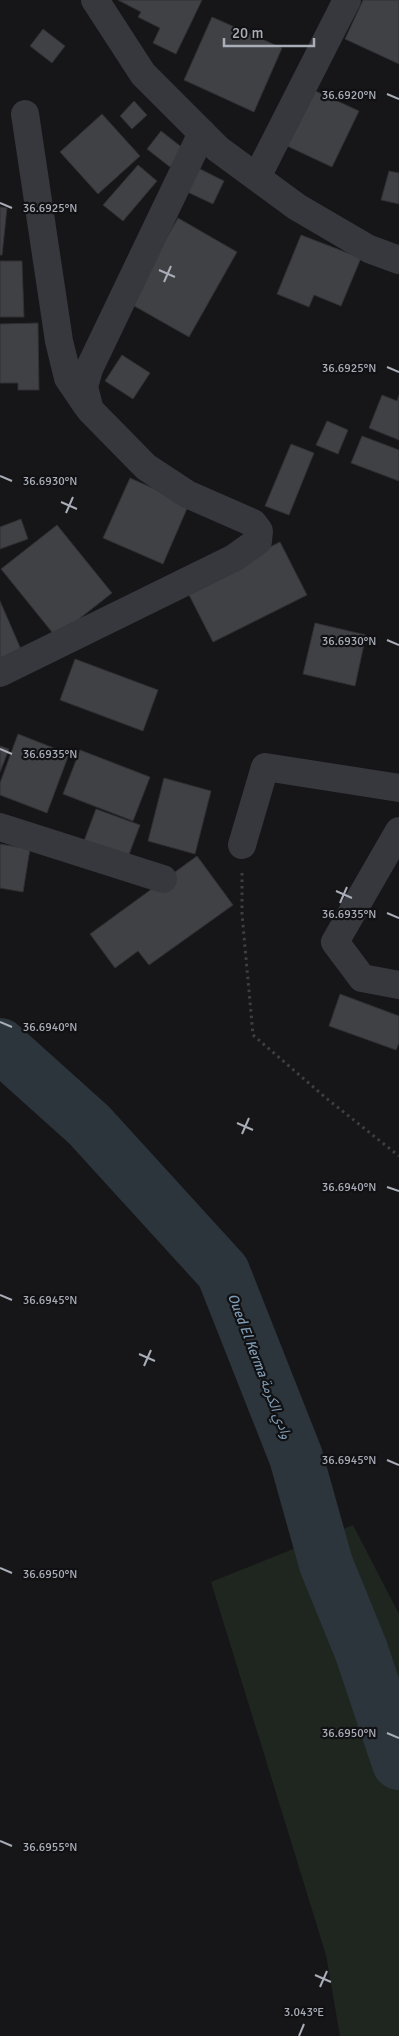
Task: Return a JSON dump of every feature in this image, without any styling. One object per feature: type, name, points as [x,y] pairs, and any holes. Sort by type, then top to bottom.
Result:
[{"type":"street","points":[[95,0],[143,74],[218,149],[297,206],[369,249],[399,260]]},
{"type":"street","points":[[257,177],[347,0]]},
{"type":"street","points":[[0,673],[234,558],[258,540],[260,531],[253,523],[187,494],[146,467],[90,410],[68,378],[59,341],[25,114]]},
{"type":"street","points":[[90,410],[84,387],[89,369],[202,133]]},
{"type":"street","points":[[242,844],[265,766],[399,788]]},
{"type":"street","points":[[0,827],[163,879]]},
{"type":"street","points":[[399,831],[335,942],[362,978],[399,985]]},
{"type":"path","points":[[242,844],[242,914],[254,1035],[326,1098],[399,1156]]},
{"type":"shaded area","points":[[353,1525],[399,1614],[399,2036],[340,2036],[326,1955],[211,1582]]},
{"type":"building","points":[[118,0],[202,0],[176,54],[153,43],[160,28],[138,17],[141,12]]},
{"type":"building","points":[[363,0],[399,0],[399,64],[345,39]]},
{"type":"building","points":[[212,17],[282,48],[254,112],[184,80]]},
{"type":"building","points":[[43,29],[65,46],[52,63],[30,46]]},
{"type":"building","points":[[311,89],[359,111],[332,167],[285,145]]},
{"type":"building","points":[[134,101],[147,115],[132,129],[120,116]]},
{"type":"building","points":[[102,114],[140,156],[98,194],[60,152]]},
{"type":"building","points":[[161,131],[184,149],[170,167],[147,149]]},
{"type":"building","points":[[138,165],[157,181],[123,221],[103,205]]},
{"type":"building","points":[[192,165],[224,181],[213,204],[181,189]]},
{"type":"building","points":[[389,171],[399,173],[399,204],[381,200]]},
{"type":"building","points":[[0,207],[7,208],[2,255],[0,255]]},
{"type":"building","points":[[178,218],[237,252],[189,337],[129,303]]},
{"type":"building","points":[[301,235],[361,258],[341,306],[314,295],[309,307],[277,294]]},
{"type":"building","points":[[0,261],[22,261],[24,317],[0,317]]},
{"type":"building","points":[[38,323],[39,390],[18,390],[18,383],[0,383],[0,324]]},
{"type":"building","points":[[122,355],[150,373],[133,399],[105,381]]},
{"type":"building","points":[[382,395],[397,401],[399,395],[399,440],[369,428]]},
{"type":"building","points":[[327,421],[348,430],[338,454],[316,445]]},
{"type":"building","points":[[362,436],[399,450],[399,481],[351,463]]},
{"type":"building","points":[[291,444],[314,453],[289,515],[265,506]]},
{"type":"building","points":[[130,478],[189,504],[163,564],[103,538]]},
{"type":"building","points":[[21,519],[28,539],[0,549],[0,527]]},
{"type":"building","points":[[57,525],[112,593],[56,637],[1,569]]},
{"type":"building","points":[[280,542],[307,595],[213,642],[186,589]]},
{"type":"building","points":[[0,601],[23,654],[0,663]]},
{"type":"building","points":[[315,623],[366,635],[355,686],[303,674]]},
{"type":"building","points":[[75,659],[158,690],[143,731],[60,700]]},
{"type":"building","points":[[18,734],[69,754],[47,813],[0,795],[0,783]]},
{"type":"building","points":[[0,746],[9,749],[0,772]]},
{"type":"building","points":[[80,750],[150,777],[133,821],[63,794]]},
{"type":"building","points":[[164,778],[211,791],[195,854],[148,841]]},
{"type":"building","points":[[96,809],[140,825],[128,857],[84,841]]},
{"type":"building","points":[[0,844],[30,849],[23,892],[0,888]]},
{"type":"building","points":[[197,856],[233,905],[149,965],[138,951],[115,968],[90,934]]},
{"type":"building","points":[[340,994],[399,1016],[399,1043],[396,1050],[329,1026]]},
{"type":"waterway","name":"Oued El Kerma وادي الكرمة","points":[[0,1045],[89,1125],[223,1272],[296,1457],[326,1564],[361,1650],[399,1763]]}]
